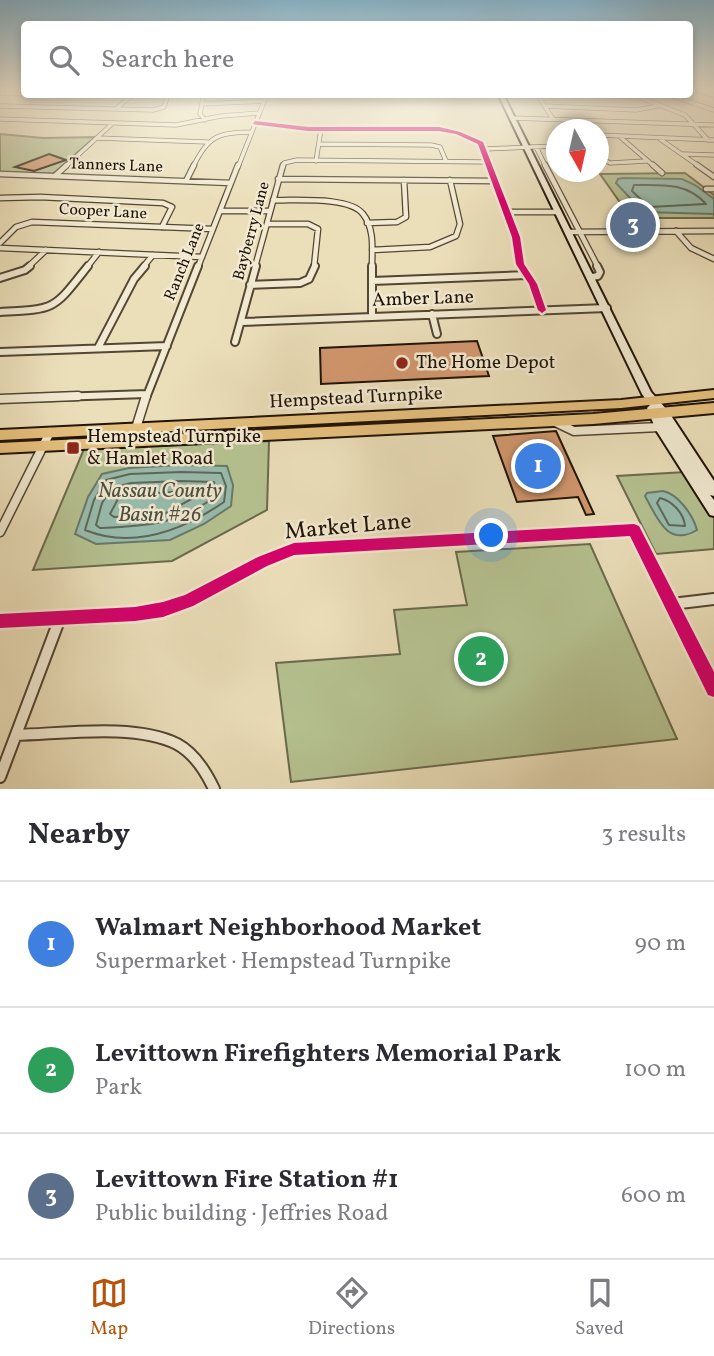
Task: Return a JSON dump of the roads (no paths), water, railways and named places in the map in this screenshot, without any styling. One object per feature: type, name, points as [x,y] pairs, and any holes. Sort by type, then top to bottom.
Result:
[{"type":"main road","points":[[516,126],[607,307],[657,414],[714,511]]},
{"type":"main road","name":"Hempstead Turnpike","points":[[0,448],[43,446],[134,434],[657,414],[714,394]]},
{"type":"main road","name":"Hempstead Turnpike","points":[[0,435],[50,432],[134,434],[552,421],[714,408]]},
{"type":"main road","points":[[657,414],[714,491]]},
{"type":"street","points":[[55,176],[110,126]]},
{"type":"street","name":"Ranch Lane","points":[[134,434],[147,394],[254,126]]},
{"type":"street","points":[[286,126],[321,129],[447,130],[476,140],[484,149],[516,237],[520,264],[542,310]]},
{"type":"street","points":[[696,126],[708,139]]},
{"type":"street","points":[[316,161],[321,129]]},
{"type":"street","points":[[186,181],[208,142],[222,133],[251,132]]},
{"type":"street","points":[[609,136],[714,140]]},
{"type":"street","points":[[619,136],[662,173]]},
{"type":"street","points":[[97,138],[208,142]]},
{"type":"street","points":[[659,138],[707,173],[714,175]]},
{"type":"street","points":[[319,144],[431,145],[440,147],[446,162]]},
{"type":"street","points":[[484,149],[546,147]]},
{"type":"street","points":[[536,148],[600,272],[598,276],[592,277]]},
{"type":"street","points":[[681,154],[714,155]]},
{"type":"street","points":[[609,162],[647,161]]},
{"type":"street","name":"Bayberry Lane","points":[[235,342],[278,179],[282,166],[287,162],[488,162]]},
{"type":"street","name":"Tanners Lane","points":[[1,174],[231,183]]},
{"type":"street","points":[[278,179],[495,181]]},
{"type":"street","points":[[367,223],[397,222],[406,217],[404,180]]},
{"type":"street","points":[[372,250],[430,247],[456,236],[460,224],[450,180]]},
{"type":"street","points":[[706,189],[714,189]]},
{"type":"street","points":[[0,198],[163,202],[172,207],[162,227]]},
{"type":"street","points":[[273,200],[340,203],[359,211],[372,236],[372,317]]},
{"type":"street","points":[[220,211],[270,211]]},
{"type":"street","points":[[507,212],[559,212]]},
{"type":"street","name":"Cooper Lane","points":[[0,245],[19,225],[32,222],[213,229]]},
{"type":"street","points":[[250,285],[300,283],[309,279],[314,272],[318,229],[308,225],[267,224]]},
{"type":"street","points":[[676,231],[691,248],[714,259]]},
{"type":"street","points":[[569,232],[714,231]]},
{"type":"street","points":[[0,245],[46,250],[202,257]]},
{"type":"street","points":[[0,278],[24,270],[46,250]]},
{"type":"street","points":[[0,312],[40,310],[58,304],[99,252]]},
{"type":"street","points":[[98,348],[134,279],[153,255]]},
{"type":"street","points":[[372,281],[527,275]]},
{"type":"street","name":"Amber Lane","points":[[241,322],[607,307]]},
{"type":"street","points":[[432,314],[437,334]]},
{"type":"street","points":[[0,352],[167,346]]},
{"type":"street","points":[[0,399],[147,394]]},
{"type":"street","points":[[0,532],[50,432]]},
{"type":"street","name":"Market Lane","points":[[0,621],[142,613],[172,607],[201,595],[268,557],[294,550],[630,530],[634,530],[672,604]]},
{"type":"street","points":[[714,599],[672,604],[714,689]]},
{"type":"street","points":[[0,777],[60,618]]},
{"type":"street","points":[[16,735],[143,734],[164,738],[189,753],[204,770],[214,789]]},
{"type":"water","points":[[623,178],[682,179],[714,199],[714,214],[643,212],[616,183]]},
{"type":"water","name":"Nassau County Basin #26","points":[[227,466],[233,485],[231,506],[204,524],[170,540],[96,544],[75,534],[88,497],[102,474],[129,468]]},
{"type":"water","points":[[663,491],[674,496],[684,506],[697,530],[687,535],[678,535],[664,528],[645,496],[647,493]]},
{"type":"place","name":"Levittown Fire Station #1","points":[[633,225]]},
{"type":"place","name":"The Home Depot","points":[[402,363]]},
{"type":"place","name":"Hempstead Turnpike & Hamlet Road","points":[[73,448]]},
{"type":"place","name":"Walmart Neighborhood Market","points":[[538,466]]},
{"type":"place","name":"Levittown Firefighters Memorial Park","points":[[481,659]]}]
